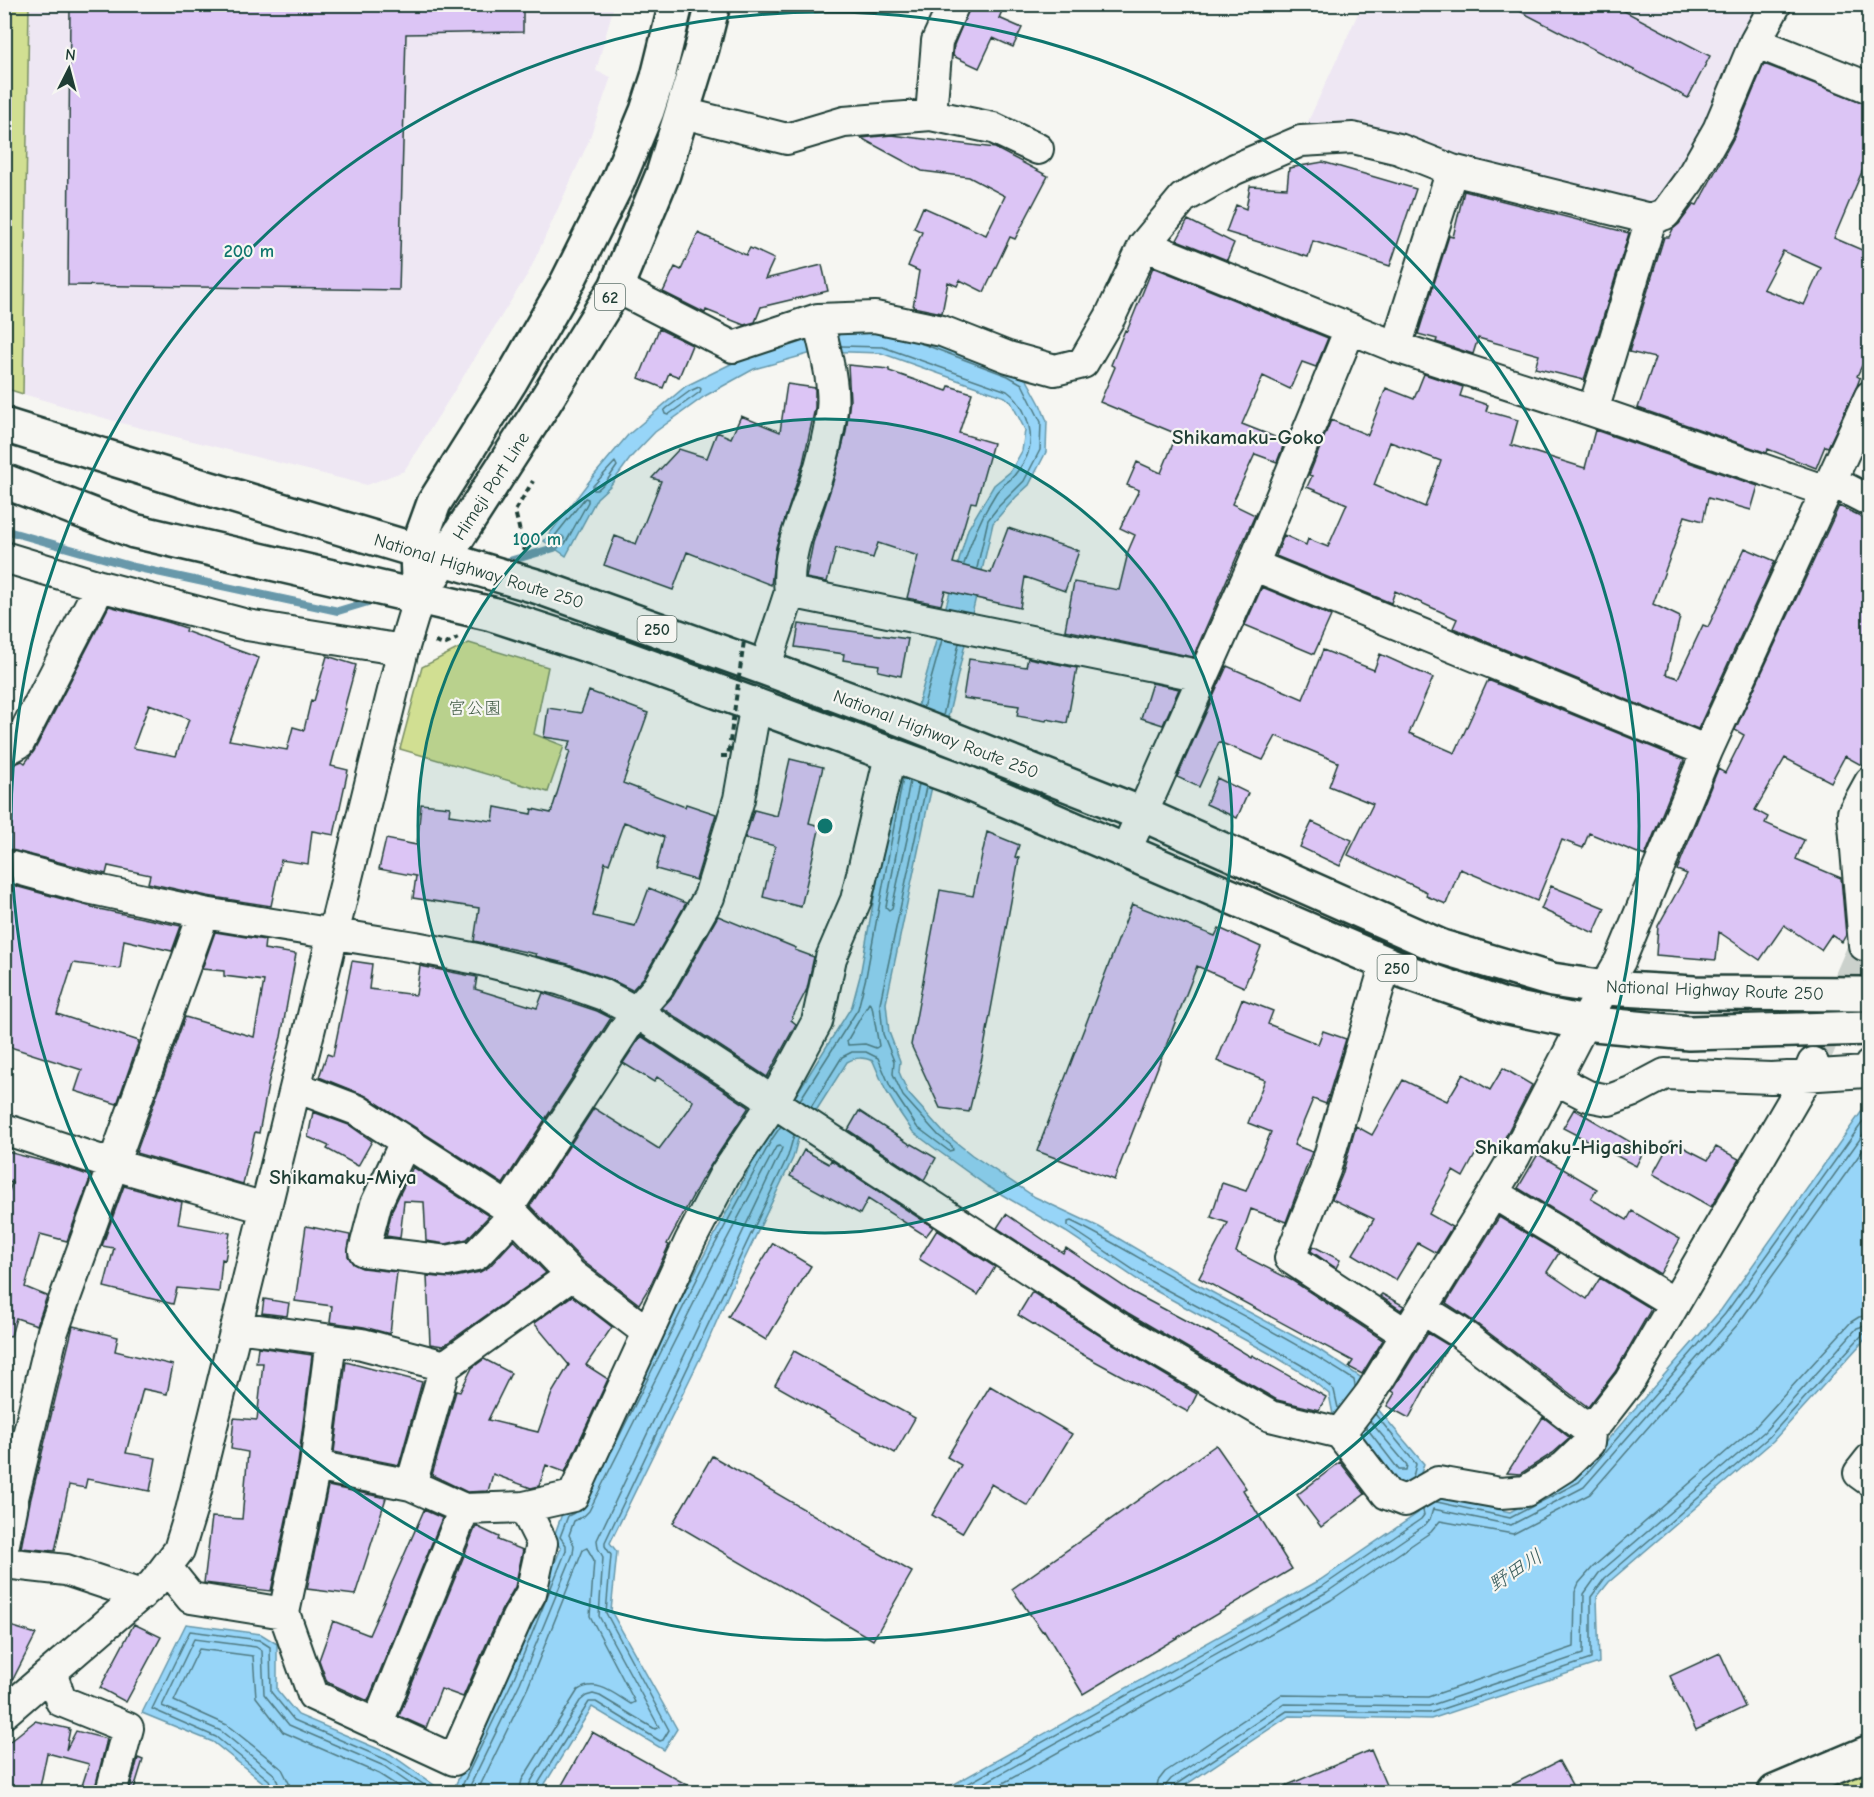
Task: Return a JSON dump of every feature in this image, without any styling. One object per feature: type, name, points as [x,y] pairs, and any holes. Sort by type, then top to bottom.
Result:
[{"type":"main road","name":"Himeji Port Line","points":[[419,597],[430,555],[434,503],[510,382],[565,287],[608,202],[647,111],[676,4]]},
{"type":"main road","name":"Himeji Port Line","points":[[430,555],[615,287],[663,174],[683,113],[713,4]]},
{"type":"main road","name":"National Highway Route 250","points":[[4,424],[539,587],[765,668],[894,716],[1142,814],[1442,947],[1552,980],[1605,988],[1694,993],[1869,994]]},
{"type":"main road","name":"National Highway Route 250","points":[[4,481],[134,531],[492,614],[620,656],[955,778],[1386,963],[1503,1006],[1584,1023],[1689,1033],[1869,1029]]},
{"type":"main road","points":[[1775,1792],[1869,1752]]},
{"type":"street","points":[[931,115],[937,41],[954,4]]},
{"type":"street","points":[[615,287],[733,347],[818,320],[875,317],[942,331],[1008,357],[1054,370],[1064,368],[1083,363],[1110,318],[1144,245],[1183,198],[1235,169],[1301,141],[1353,138],[1399,148],[1452,170],[1651,219],[1665,214],[1689,181],[1719,130],[1755,42],[1776,4]]},
{"type":"street","points":[[1755,42],[1869,88]]},
{"type":"street","points":[[683,113],[787,139],[844,122],[931,115],[993,128],[1038,149]]},
{"type":"street","points":[[1396,347],[1452,170]]},
{"type":"street","points":[[1593,411],[1651,219]]},
{"type":"street","points":[[1144,245],[1396,347],[1829,486],[1869,501]]},
{"type":"street","points":[[765,668],[790,592],[788,576],[792,556],[804,511],[814,486],[832,409],[828,367],[818,320]]},
{"type":"street","points":[[1125,852],[1253,566],[1350,329]]},
{"type":"street","points":[[1340,1433],[1370,1394],[1515,1156],[1584,1023],[1620,961],[1707,751],[1869,396]]},
{"type":"street","points":[[4,557],[247,626],[403,650]]},
{"type":"street","points":[[1253,566],[1707,751]]},
{"type":"street","points":[[4,751],[19,743],[100,586]]},
{"type":"street","points":[[790,592],[1202,676]]},
{"type":"street","points":[[4,1713],[153,1584],[179,1550],[237,1327],[403,650],[419,597]]},
{"type":"street","points":[[405,1142],[376,1204],[364,1251],[447,1261],[476,1255],[511,1211],[636,1012],[658,987],[709,897],[739,800],[756,704]]},
{"type":"street","points":[[315,1466],[411,1485],[464,1509],[524,1507],[573,1496],[690,1241],[725,1174],[773,1103],[817,1022],[831,958],[856,900],[890,756]]},
{"type":"street","points":[[1864,945],[1853,813],[1869,782]]},
{"type":"street","points":[[4,865],[88,888],[204,913],[477,959],[562,980],[604,995],[636,1012],[1129,1334],[1270,1416],[1340,1433],[1387,1494],[1405,1501],[1438,1482],[1500,1493],[1526,1491],[1564,1467],[1589,1443],[1591,1424]]},
{"type":"street","points":[[4,1544],[9,1496],[52,1331],[204,913]]},
{"type":"street","points":[[1386,963],[1325,1170],[1290,1258],[1407,1334]]},
{"type":"street","points":[[1555,1079],[1588,1096],[1609,1100],[1631,1092],[1665,1074],[1771,1078],[1810,1069],[1866,1072],[1869,1065]]},
{"type":"street","points":[[1422,1309],[1459,1332],[1583,1426],[1598,1422],[1629,1382],[1810,1069]]},
{"type":"street","points":[[296,1087],[357,1110],[511,1211],[572,1275],[647,1332]]},
{"type":"street","points":[[4,1129],[111,1164],[265,1208]]},
{"type":"street","points":[[1493,1193],[1674,1303]]},
{"type":"street","points":[[411,1485],[445,1366],[572,1275]]},
{"type":"street","points":[[237,1327],[362,1344],[445,1366]]},
{"type":"street","points":[[331,1340],[315,1466],[284,1613],[313,1695],[454,1760],[516,1618],[531,1593],[542,1543],[524,1507]]},
{"type":"street","points":[[1869,1459],[1859,1473],[1869,1481]]},
{"type":"street","points":[[377,1725],[464,1509]]},
{"type":"street","points":[[4,1563],[66,1570],[141,1595]]},
{"type":"street","points":[[166,1567],[191,1598],[284,1613]]},
{"type":"street","points":[[51,1672],[61,1701],[128,1728],[111,1792]]},
{"type":"path","points":[[534,554],[524,549],[515,511],[539,471]]},
{"type":"path","points":[[721,756],[728,756],[744,640]]},
{"type":"shaded area","points":[[29,5],[614,5],[596,71],[611,77],[588,143],[529,272],[404,471],[367,485],[121,423],[23,394]]},
{"type":"shaded area","points":[[1362,5],[1770,5],[1679,178],[1652,206],[1305,128]]},
{"type":"green space","points":[[5,4],[29,5],[23,394],[4,388]]},
{"type":"green space","name":"宮公園","points":[[469,643],[548,667],[534,734],[564,746],[548,792],[400,749],[422,667]]},
{"type":"green space","points":[[1869,1768],[1869,1792],[1816,1792]]},
{"type":"water","name":"野田川","points":[[903,331],[1011,371],[1027,380],[1047,421],[1046,452],[1029,485],[993,523],[928,804],[886,1003],[889,1032],[900,1061],[899,1072],[908,1093],[943,1132],[972,1155],[1035,1197],[1099,1227],[1191,1281],[1318,1349],[1365,1380],[1371,1401],[1424,1464],[1419,1479],[1441,1497],[1510,1512],[1575,1477],[1721,1310],[1869,1101],[1869,1335],[1773,1441],[1609,1582],[1597,1597],[1599,1663],[1431,1719],[1289,1716],[1175,1792],[940,1792],[1320,1580],[1418,1513],[1402,1484],[1394,1485],[1334,1420],[1329,1394],[1304,1374],[1147,1286],[1066,1232],[987,1186],[913,1132],[885,1089],[873,1061],[863,1058],[853,1059],[847,1062],[798,1139],[793,1158],[705,1348],[610,1543],[617,1552],[611,1611],[677,1729],[664,1750],[592,1707],[540,1792],[452,1792],[507,1678],[561,1548],[553,1539],[563,1511],[668,1324],[767,1135],[793,1100],[852,1006],[860,976],[893,792],[968,529],[994,485],[1010,472],[1022,451],[1025,430],[1011,402],[1005,397],[881,353],[819,351],[754,369],[705,396],[655,432],[632,456],[610,486],[597,498],[566,556],[544,541],[628,435],[686,386],[743,358],[801,334]]},
{"type":"water","points":[[186,1624],[261,1634],[277,1644],[277,1690],[298,1715],[390,1754],[444,1792],[268,1792],[265,1784],[213,1742],[142,1713]]},
{"type":"building","points":[[70,4],[523,4],[523,32],[406,34],[399,290],[68,285]]},
{"type":"building","points":[[971,4],[1005,4],[999,18],[1022,28],[1013,47],[993,38],[979,68],[953,56],[954,45]]},
{"type":"building","points":[[1506,4],[1611,4],[1710,56],[1688,98]]},
{"type":"building","points":[[1764,64],[1869,105],[1869,155],[1834,238],[1869,253],[1869,351],[1857,376],[1860,378],[1857,386],[1816,468],[1768,449],[1767,453],[1638,408],[1655,358],[1629,352],[1664,237],[1669,237],[1694,204],[1697,205],[1734,137]],"holes":[[[1783,251],[1821,268],[1804,305],[1763,289]]]},
{"type":"building","points":[[892,135],[995,148],[1048,176],[1015,239],[1010,237],[984,292],[960,280],[957,286],[948,282],[942,313],[913,307],[919,271],[908,266],[922,232],[914,228],[923,207],[986,235],[1005,196],[969,177],[922,171],[861,138]]},
{"type":"building","points":[[1323,162],[1416,189],[1390,266],[1313,241],[1308,257],[1226,232],[1236,205],[1246,209],[1250,186],[1287,188],[1289,168]]},
{"type":"building","points":[[1464,191],[1629,233],[1584,380],[1535,368],[1539,355],[1478,338],[1473,354],[1418,334],[1449,236],[1453,237]]},
{"type":"building","points":[[1188,220],[1234,243],[1227,260],[1177,240]]},
{"type":"building","points":[[698,233],[746,255],[750,248],[774,259],[765,279],[822,265],[828,291],[761,307],[755,322],[744,325],[706,310],[705,313],[663,292],[675,267],[681,270]]},
{"type":"building","points":[[1153,267],[1328,338],[1316,367],[1302,362],[1290,389],[1263,376],[1242,424],[1285,441],[1277,462],[1255,454],[1232,504],[1255,515],[1193,657],[1065,630],[1074,582],[1119,590],[1126,556],[1135,535],[1120,528],[1139,490],[1127,485],[1137,462],[1161,473],[1177,434],[1100,402],[1115,367],[1111,365]]},
{"type":"building","points":[[659,329],[692,345],[679,377],[669,373],[663,388],[639,378]]},
{"type":"building","points":[[848,365],[889,369],[889,371],[947,391],[949,386],[972,393],[959,433],[993,443],[976,503],[971,502],[953,563],[991,573],[1008,528],[1079,551],[1065,591],[1025,577],[1020,608],[945,591],[941,605],[907,598],[918,556],[878,543],[873,558],[836,548],[827,582],[806,578],[813,543],[846,432],[850,400]]},
{"type":"building","points":[[1424,374],[1463,387],[1460,396],[1488,405],[1486,411],[1518,420],[1511,445],[1585,468],[1595,430],[1758,486],[1751,510],[1708,498],[1703,521],[1685,516],[1653,604],[1680,617],[1666,674],[1678,678],[1703,625],[1708,627],[1745,548],[1775,561],[1698,729],[1453,628],[1457,619],[1395,591],[1391,603],[1276,556],[1284,535],[1306,545],[1308,539],[1328,547],[1347,504],[1307,487],[1312,476],[1309,475],[1331,420],[1368,435],[1386,388],[1414,399]],"holes":[[[1390,442],[1441,461],[1425,507],[1374,485]]]},
{"type":"building","points":[[787,384],[815,388],[815,408],[803,463],[776,547],[771,585],[687,552],[673,590],[604,565],[615,536],[636,544],[661,481],[652,478],[679,449],[707,458],[717,432],[731,438],[741,416],[780,432]]},
{"type":"building","points":[[1839,506],[1869,520],[1869,753],[1863,766],[1845,756],[1831,782],[1785,758],[1755,810],[1768,817],[1765,823],[1804,840],[1796,859],[1841,878],[1846,935],[1842,942],[1831,935],[1821,950],[1784,925],[1760,960],[1719,932],[1716,960],[1656,955],[1658,926],[1687,874],[1677,870],[1718,769],[1725,773],[1744,735],[1735,730]]},
{"type":"building","points":[[1262,587],[1331,616],[1314,654],[1245,625]]},
{"type":"building","points":[[109,606],[186,628],[185,631],[259,658],[229,740],[287,750],[293,727],[304,730],[311,700],[314,701],[327,656],[356,665],[331,766],[348,770],[334,835],[312,831],[308,864],[281,860],[271,906],[207,896],[148,883],[150,875],[108,866],[106,874],[4,848],[4,774],[8,767],[22,761],[25,763],[34,751]],"holes":[[[149,704],[189,719],[176,756],[133,748]]]},
{"type":"building","points":[[799,624],[908,639],[901,676],[878,671],[879,665],[843,660],[844,654],[795,647]]},
{"type":"building","points":[[1323,650],[1374,670],[1380,654],[1433,678],[1409,733],[1455,753],[1488,680],[1684,760],[1645,856],[1589,833],[1583,848],[1562,840],[1537,901],[1460,869],[1446,904],[1426,896],[1427,892],[1348,855],[1373,804],[1329,786],[1338,762],[1276,736],[1263,760],[1219,742],[1199,787],[1177,777],[1227,666],[1303,699]]},
{"type":"building","points":[[1028,658],[1077,668],[1067,723],[1017,716],[1019,706],[963,698],[969,659],[1026,667]]},
{"type":"building","points":[[1152,683],[1179,689],[1163,725],[1141,718]]},
{"type":"building","points":[[589,691],[648,713],[623,783],[685,807],[686,804],[716,814],[696,880],[656,869],[664,837],[624,822],[609,864],[605,862],[593,916],[635,926],[649,888],[686,903],[644,977],[632,990],[610,979],[568,964],[535,956],[536,954],[474,941],[479,908],[413,898],[416,876],[379,869],[386,839],[417,845],[421,804],[450,807],[449,815],[493,821],[495,807],[531,814],[532,809],[551,813],[571,741],[544,737],[548,708],[581,713]]},
{"type":"building","points":[[790,759],[823,767],[809,823],[820,826],[801,907],[763,897],[775,846],[745,838],[754,810],[777,816]]},
{"type":"building","points":[[1217,778],[1248,793],[1237,818],[1206,804]]},
{"type":"building","points":[[1312,822],[1352,840],[1340,866],[1300,847]]},
{"type":"building","points":[[987,832],[1019,845],[1015,857],[1019,858],[982,1058],[969,1112],[940,1108],[911,1045],[940,890],[973,896]]},
{"type":"building","points":[[4,883],[99,909],[181,926],[172,951],[124,940],[120,969],[73,963],[57,1014],[139,1041],[117,1104],[75,1091],[82,1070],[4,1045]]},
{"type":"building","points":[[1551,886],[1605,908],[1594,933],[1541,909]]},
{"type":"building","points":[[1132,904],[1215,936],[1219,928],[1261,947],[1244,987],[1197,966],[1114,1180],[1037,1151]]},
{"type":"building","points":[[718,916],[814,957],[807,989],[791,1020],[796,1024],[767,1077],[662,1008],[673,996]]},
{"type":"building","points":[[215,932],[265,940],[264,949],[296,954],[281,1037],[269,1080],[259,1133],[255,1132],[243,1184],[136,1153],[185,1017],[254,1037],[264,981],[224,976],[224,971],[202,969]]},
{"type":"building","points":[[352,961],[372,964],[369,989],[416,995],[420,966],[477,977],[475,989],[537,1008],[543,993],[611,1018],[503,1184],[366,1096],[319,1077],[327,1054],[333,1056]]},
{"type":"building","points":[[1242,999],[1273,1011],[1268,1024],[1318,1044],[1323,1031],[1346,1039],[1326,1104],[1313,1099],[1294,1145],[1312,1152],[1286,1222],[1251,1209],[1236,1252],[1293,1281],[1383,1340],[1362,1374],[1349,1367],[1353,1361],[1199,1278],[1228,1223],[1211,1217],[1222,1183],[1246,1191],[1271,1132],[1248,1123],[1265,1080],[1217,1061]]},
{"type":"building","points":[[641,1036],[749,1107],[703,1177],[667,1244],[669,1245],[650,1286],[639,1304],[584,1262],[530,1206],[594,1108],[659,1149],[689,1109],[693,1101],[657,1077],[654,1082],[623,1063]]},
{"type":"building","points":[[1503,1068],[1532,1085],[1497,1153],[1481,1144],[1463,1177],[1453,1171],[1429,1214],[1452,1227],[1436,1253],[1418,1243],[1396,1280],[1353,1254],[1374,1219],[1332,1199],[1342,1175],[1356,1126],[1372,1135],[1403,1080],[1447,1101],[1463,1074],[1490,1090]]},
{"type":"building","points":[[1574,1109],[1644,1150],[1636,1166],[1563,1128]]},
{"type":"building","points":[[859,1111],[911,1145],[936,1158],[924,1180],[848,1130]]},
{"type":"building","points":[[313,1112],[349,1125],[372,1141],[358,1166],[327,1149],[329,1146],[308,1137]]},
{"type":"building","points":[[1671,1141],[1708,1160],[1716,1147],[1739,1159],[1711,1207],[1653,1174]]},
{"type":"building","points":[[804,1150],[829,1164],[831,1160],[933,1227],[926,1236],[868,1199],[860,1214],[790,1176]]},
{"type":"building","points":[[4,1151],[91,1176],[67,1241],[40,1234],[25,1287],[47,1296],[37,1325],[16,1318],[11,1336],[4,1335],[4,1203],[12,1183],[4,1180]]},
{"type":"building","points":[[1538,1154],[1597,1189],[1591,1199],[1627,1220],[1632,1211],[1680,1239],[1660,1274],[1518,1188]]},
{"type":"building","points":[[413,1167],[489,1216],[467,1239],[446,1244],[426,1241],[424,1202],[404,1201],[400,1238],[386,1236],[392,1210]]},
{"type":"building","points":[[124,1186],[182,1202],[178,1224],[230,1233],[225,1260],[222,1259],[219,1292],[177,1288],[173,1304],[104,1287],[114,1248],[102,1246]]},
{"type":"building","points":[[1006,1214],[1063,1253],[1066,1248],[1132,1292],[1208,1331],[1326,1397],[1319,1410],[1277,1400],[1128,1313],[997,1228]]},
{"type":"building","points":[[1499,1217],[1559,1253],[1547,1272],[1587,1299],[1600,1278],[1651,1309],[1615,1372],[1588,1407],[1446,1303]]},
{"type":"building","points":[[306,1226],[350,1235],[348,1256],[353,1264],[362,1268],[397,1272],[390,1334],[330,1322],[332,1306],[295,1301]]},
{"type":"building","points":[[937,1230],[995,1267],[978,1295],[919,1259]]},
{"type":"building","points":[[514,1240],[546,1273],[443,1346],[430,1344],[427,1276],[450,1278],[480,1272],[489,1267]]},
{"type":"building","points":[[773,1243],[811,1266],[766,1340],[728,1317]]},
{"type":"building","points":[[1313,1246],[1340,1260],[1336,1268],[1311,1251]]},
{"type":"building","points":[[1032,1292],[1197,1394],[1188,1412],[1080,1353],[1018,1315]]},
{"type":"building","points":[[1382,1294],[1404,1306],[1401,1310],[1380,1296]]},
{"type":"building","points":[[572,1296],[612,1327],[586,1365],[608,1379],[565,1472],[546,1465],[539,1486],[531,1488],[493,1474],[488,1491],[467,1492],[432,1475],[456,1391],[460,1392],[472,1368],[484,1359],[511,1373],[488,1420],[538,1432],[552,1393],[569,1365],[534,1323]]},
{"type":"building","points":[[264,1299],[289,1303],[287,1316],[262,1313]]},
{"type":"building","points":[[73,1326],[118,1337],[115,1351],[173,1365],[167,1394],[143,1389],[126,1453],[156,1458],[150,1491],[87,1479],[85,1488],[69,1485],[55,1551],[21,1548],[30,1502]]},
{"type":"building","points":[[1428,1333],[1448,1345],[1409,1418],[1387,1406],[1395,1393],[1392,1391]]},
{"type":"building","points":[[258,1347],[312,1355],[298,1463],[271,1591],[204,1583],[212,1517],[242,1519],[248,1452],[231,1449],[234,1418],[257,1420],[263,1363],[256,1363]]},
{"type":"building","points":[[794,1351],[915,1418],[895,1453],[775,1385]]},
{"type":"building","points":[[346,1362],[422,1382],[399,1465],[334,1452]]},
{"type":"building","points":[[990,1386],[1072,1434],[1028,1506],[991,1484],[962,1533],[932,1515],[961,1465],[947,1457]]},
{"type":"building","points":[[1543,1417],[1570,1438],[1553,1453],[1520,1474],[1507,1473]]},
{"type":"building","points":[[1216,1445],[1246,1488],[1243,1490],[1292,1569],[1083,1694],[1044,1630],[1042,1631],[1012,1589]]},
{"type":"building","points":[[712,1456],[912,1572],[873,1640],[673,1523]]},
{"type":"building","points":[[1340,1462],[1365,1494],[1321,1527],[1297,1495]]},
{"type":"building","points":[[328,1486],[386,1498],[355,1595],[307,1589]]},
{"type":"building","points":[[424,1510],[442,1518],[368,1701],[327,1682],[319,1660],[333,1621],[369,1635]]},
{"type":"building","points":[[476,1526],[499,1537],[498,1540],[523,1550],[515,1587],[501,1611],[463,1697],[441,1689],[426,1728],[399,1716]]},
{"type":"building","points":[[4,1624],[36,1634],[10,1685],[4,1690]]},
{"type":"building","points":[[134,1624],[161,1637],[126,1702],[100,1688]]},
{"type":"building","points":[[1720,1653],[1745,1707],[1696,1730],[1670,1676]]},
{"type":"building","points":[[35,1721],[70,1729],[66,1750],[76,1731],[107,1739],[94,1792],[80,1792],[89,1764],[47,1753],[39,1792],[4,1792],[4,1746]]},
{"type":"building","points":[[592,1732],[700,1792],[558,1792]]},
{"type":"building","points":[[1371,1750],[1389,1792],[1271,1792]]},
{"type":"building","points":[[138,1758],[143,1760],[133,1792],[129,1792]]},
{"type":"building","points":[[1559,1761],[1576,1792],[1498,1792]]},
{"type":"waterway","points":[[4,530],[134,567],[338,611],[378,599]]},
{"type":"waterway","points":[[499,564],[554,548],[561,539]]},
{"type":"tunnel","points":[[1813,1063],[1864,945]]},
{"type":"district","name":"Shikamaku-Goko","points":[[1248,437]]},
{"type":"district","name":"Shikamaku-Higashibori","points":[[1579,1147]]},
{"type":"district","name":"Shikamaku-Miya","points":[[343,1177]]}]
